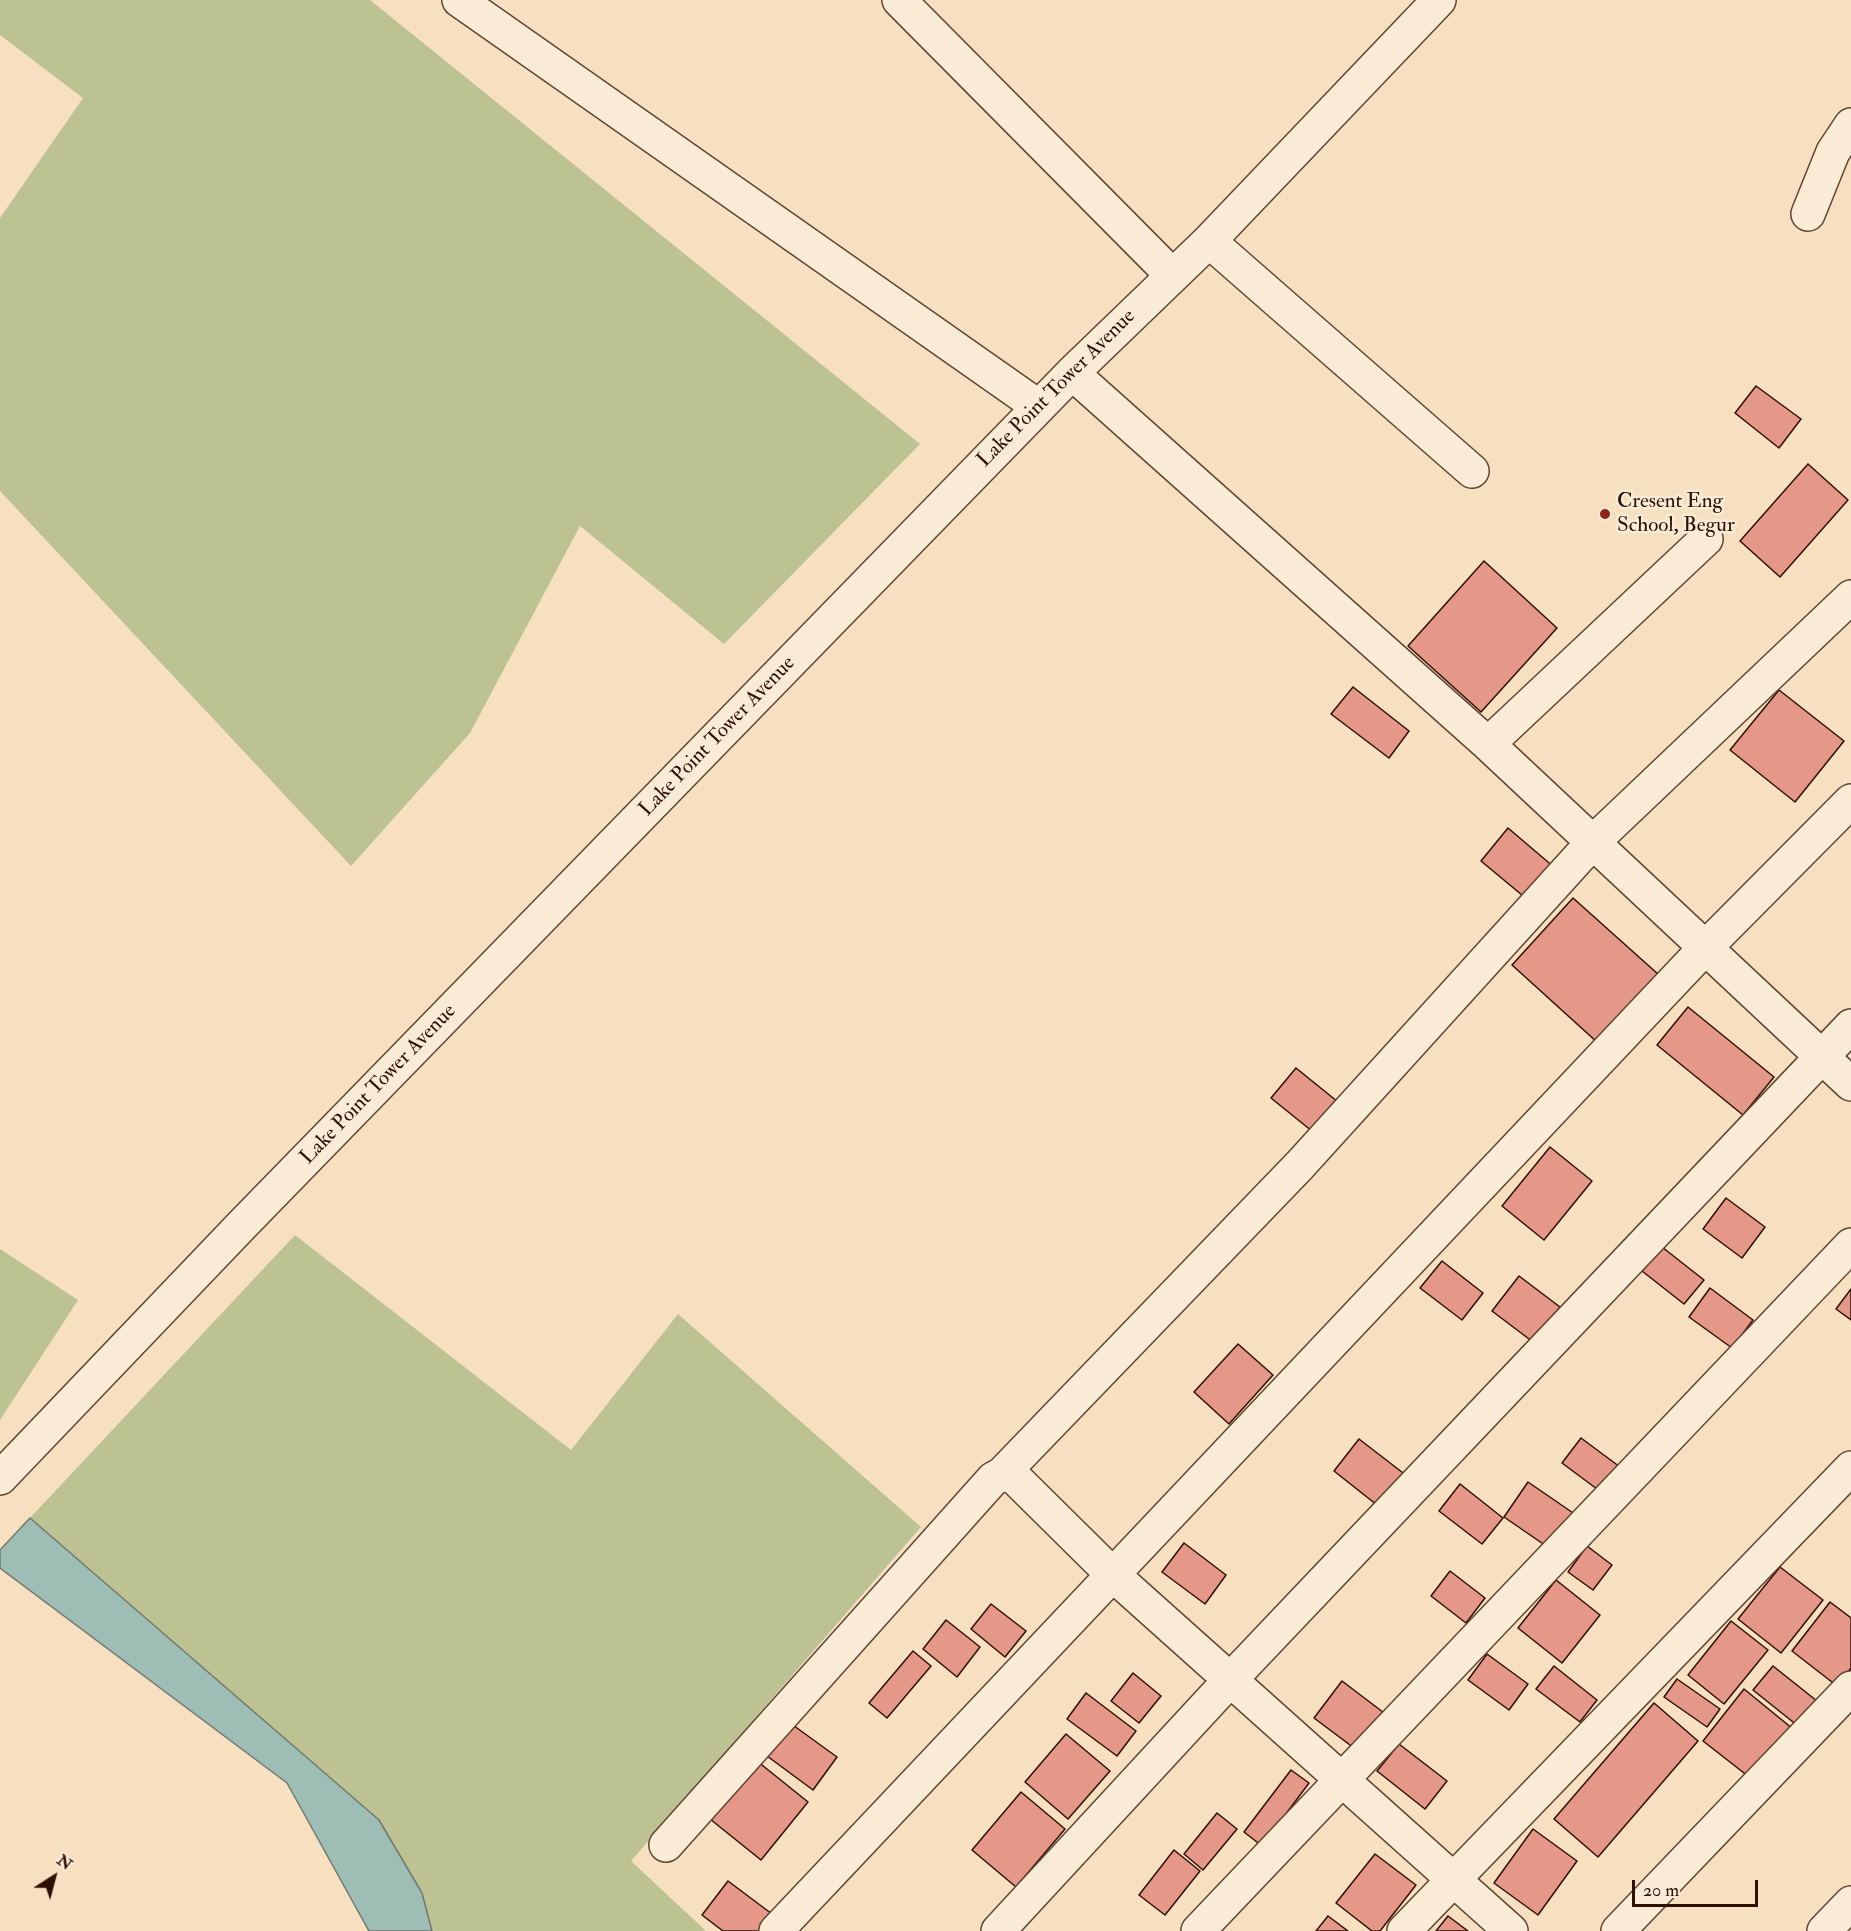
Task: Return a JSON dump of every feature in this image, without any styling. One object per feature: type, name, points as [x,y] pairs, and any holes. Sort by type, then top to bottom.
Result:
[{"type":"street","points":[[899,0],[1172,274]]},
{"type":"street","name":"Lake Point Tower Avenue","points":[[0,1478],[1072,373],[1172,274],[1209,241],[1439,0]]},
{"type":"street","points":[[463,1],[1039,407]]},
{"type":"street","points":[[1808,214],[1833,152],[1851,125]]},
{"type":"street","points":[[1209,241],[1472,471]]},
{"type":"street","points":[[1072,373],[1488,744],[1851,1084]]},
{"type":"street","points":[[1488,744],[1706,539]]},
{"type":"street","points":[[666,1845],[985,1488],[1002,1474],[1300,1165],[1593,843],[1851,597]]},
{"type":"street","points":[[776,1931],[1706,948],[1851,801]]},
{"type":"street","points":[[998,1931],[1230,1680],[1851,1026]]},
{"type":"street","points":[[1198,1931],[1851,1245]]},
{"type":"street","points":[[1404,1931],[1851,1468]]},
{"type":"street","points":[[1002,1474],[1014,1478],[1112,1574],[1511,1931]]},
{"type":"street","points":[[1618,1931],[1851,1688]]},
{"type":"street","points":[[1824,1931],[1851,1903]]},
{"type":"green space","points":[[0,0],[370,0],[920,444],[724,644],[580,526],[470,733],[351,866],[0,491],[0,218],[83,98],[0,35]]},
{"type":"green space","points":[[295,1235],[571,1450],[678,1314],[921,1527],[631,1861],[706,1931],[432,1931],[422,1893],[379,1820],[30,1518]]},
{"type":"green space","points":[[0,1249],[78,1300],[0,1420]]},
{"type":"water","points":[[30,1518],[379,1820],[422,1893],[432,1931],[369,1931],[287,1783],[0,1568],[0,1550]]},
{"type":"building","points":[[1756,386],[1801,419],[1779,448],[1735,413]]},
{"type":"building","points":[[1808,464],[1848,500],[1780,577],[1740,541]]},
{"type":"building","points":[[1484,561],[1557,628],[1481,712],[1408,646]]},
{"type":"building","points":[[1353,687],[1409,731],[1389,758],[1331,714]]},
{"type":"building","points":[[1779,690],[1844,741],[1795,802],[1730,750]]},
{"type":"building","points":[[1508,828],[1555,868],[1528,900],[1481,861]]},
{"type":"building","points":[[1573,898],[1659,975],[1598,1043],[1512,965]]},
{"type":"building","points":[[1688,1007],[1774,1077],[1743,1115],[1657,1045]]},
{"type":"building","points":[[1296,1068],[1343,1106],[1318,1136],[1271,1098]]},
{"type":"building","points":[[1550,1147],[1592,1181],[1544,1240],[1502,1206]]},
{"type":"building","points":[[1726,1198],[1765,1227],[1742,1258],[1703,1229]]},
{"type":"building","points":[[1662,1247],[1704,1280],[1684,1304],[1642,1271]]},
{"type":"building","points":[[1442,1261],[1483,1293],[1462,1320],[1420,1288]]},
{"type":"building","points":[[1519,1276],[1560,1307],[1533,1342],[1492,1311]]},
{"type":"building","points":[[1710,1288],[1753,1320],[1732,1348],[1689,1317]]},
{"type":"building","points":[[1851,1289],[1851,1320],[1836,1309]]},
{"type":"building","points":[[1238,1344],[1273,1375],[1229,1424],[1194,1392]]},
{"type":"building","points":[[1581,1438],[1624,1470],[1605,1495],[1562,1463]]},
{"type":"building","points":[[1359,1439],[1407,1476],[1382,1509],[1334,1471]]},
{"type":"building","points":[[1528,1482],[1576,1515],[1552,1550],[1504,1517]]},
{"type":"building","points":[[1460,1484],[1503,1518],[1482,1544],[1439,1511]]},
{"type":"building","points":[[1184,1543],[1226,1575],[1205,1604],[1162,1572]]},
{"type":"building","points":[[1587,1546],[1612,1565],[1593,1590],[1568,1572]]},
{"type":"building","points":[[1780,1567],[1823,1600],[1781,1653],[1738,1619]]},
{"type":"building","points":[[1450,1571],[1485,1598],[1466,1623],[1431,1596]]},
{"type":"building","points":[[1556,1580],[1600,1615],[1562,1663],[1518,1628]]},
{"type":"building","points":[[1830,1602],[1851,1618],[1851,1668],[1837,1686],[1792,1651]]},
{"type":"building","points":[[991,1604],[1026,1631],[1005,1657],[971,1629]]},
{"type":"building","points":[[946,1620],[980,1647],[957,1677],[923,1649]]},
{"type":"building","points":[[1731,1621],[1768,1650],[1724,1704],[1688,1675]]},
{"type":"building","points":[[913,1651],[931,1666],[887,1718],[869,1703]]},
{"type":"building","points":[[1487,1654],[1528,1684],[1509,1710],[1468,1680]]},
{"type":"building","points":[[1554,1666],[1597,1700],[1580,1722],[1536,1689]]},
{"type":"building","points":[[1773,1666],[1822,1705],[1803,1730],[1753,1690]]},
{"type":"building","points":[[1133,1673],[1161,1696],[1139,1723],[1111,1701]]},
{"type":"building","points":[[1677,1679],[1720,1709],[1707,1727],[1664,1697]]},
{"type":"building","points":[[1342,1681],[1392,1719],[1362,1754],[1314,1718]]},
{"type":"building","points":[[1744,1689],[1793,1729],[1753,1780],[1703,1741]]},
{"type":"building","points":[[1086,1693],[1136,1731],[1117,1756],[1067,1719]]},
{"type":"building","points":[[1654,1703],[1698,1741],[1598,1857],[1554,1819]]},
{"type":"building","points":[[790,1723],[837,1757],[813,1790],[767,1756]]},
{"type":"building","points":[[1066,1734],[1110,1771],[1068,1819],[1025,1782]]},
{"type":"building","points":[[1399,1744],[1447,1781],[1425,1809],[1377,1771]]},
{"type":"building","points":[[757,1761],[808,1802],[761,1860],[710,1819]]},
{"type":"building","points":[[1291,1770],[1309,1783],[1262,1846],[1244,1832]]},
{"type":"building","points":[[1021,1792],[1065,1829],[1016,1887],[972,1850]]},
{"type":"building","points":[[1217,1813],[1237,1829],[1203,1870],[1184,1854]]},
{"type":"building","points":[[1533,1829],[1577,1861],[1538,1915],[1494,1883]]},
{"type":"building","points":[[1174,1850],[1200,1871],[1165,1915],[1139,1895]]},
{"type":"building","points":[[1375,1854],[1416,1885],[1380,1931],[1372,1931],[1336,1903]]},
{"type":"building","points":[[728,1881],[772,1914],[759,1931],[723,1931],[702,1915]]},
{"type":"building","points":[[1328,1916],[1348,1931],[1316,1931]]},
{"type":"building","points":[[1448,1916],[1468,1931],[1436,1931]]},
{"type":"place","name":"Cresent Eng School, Begur","points":[[1605,514]]}]
